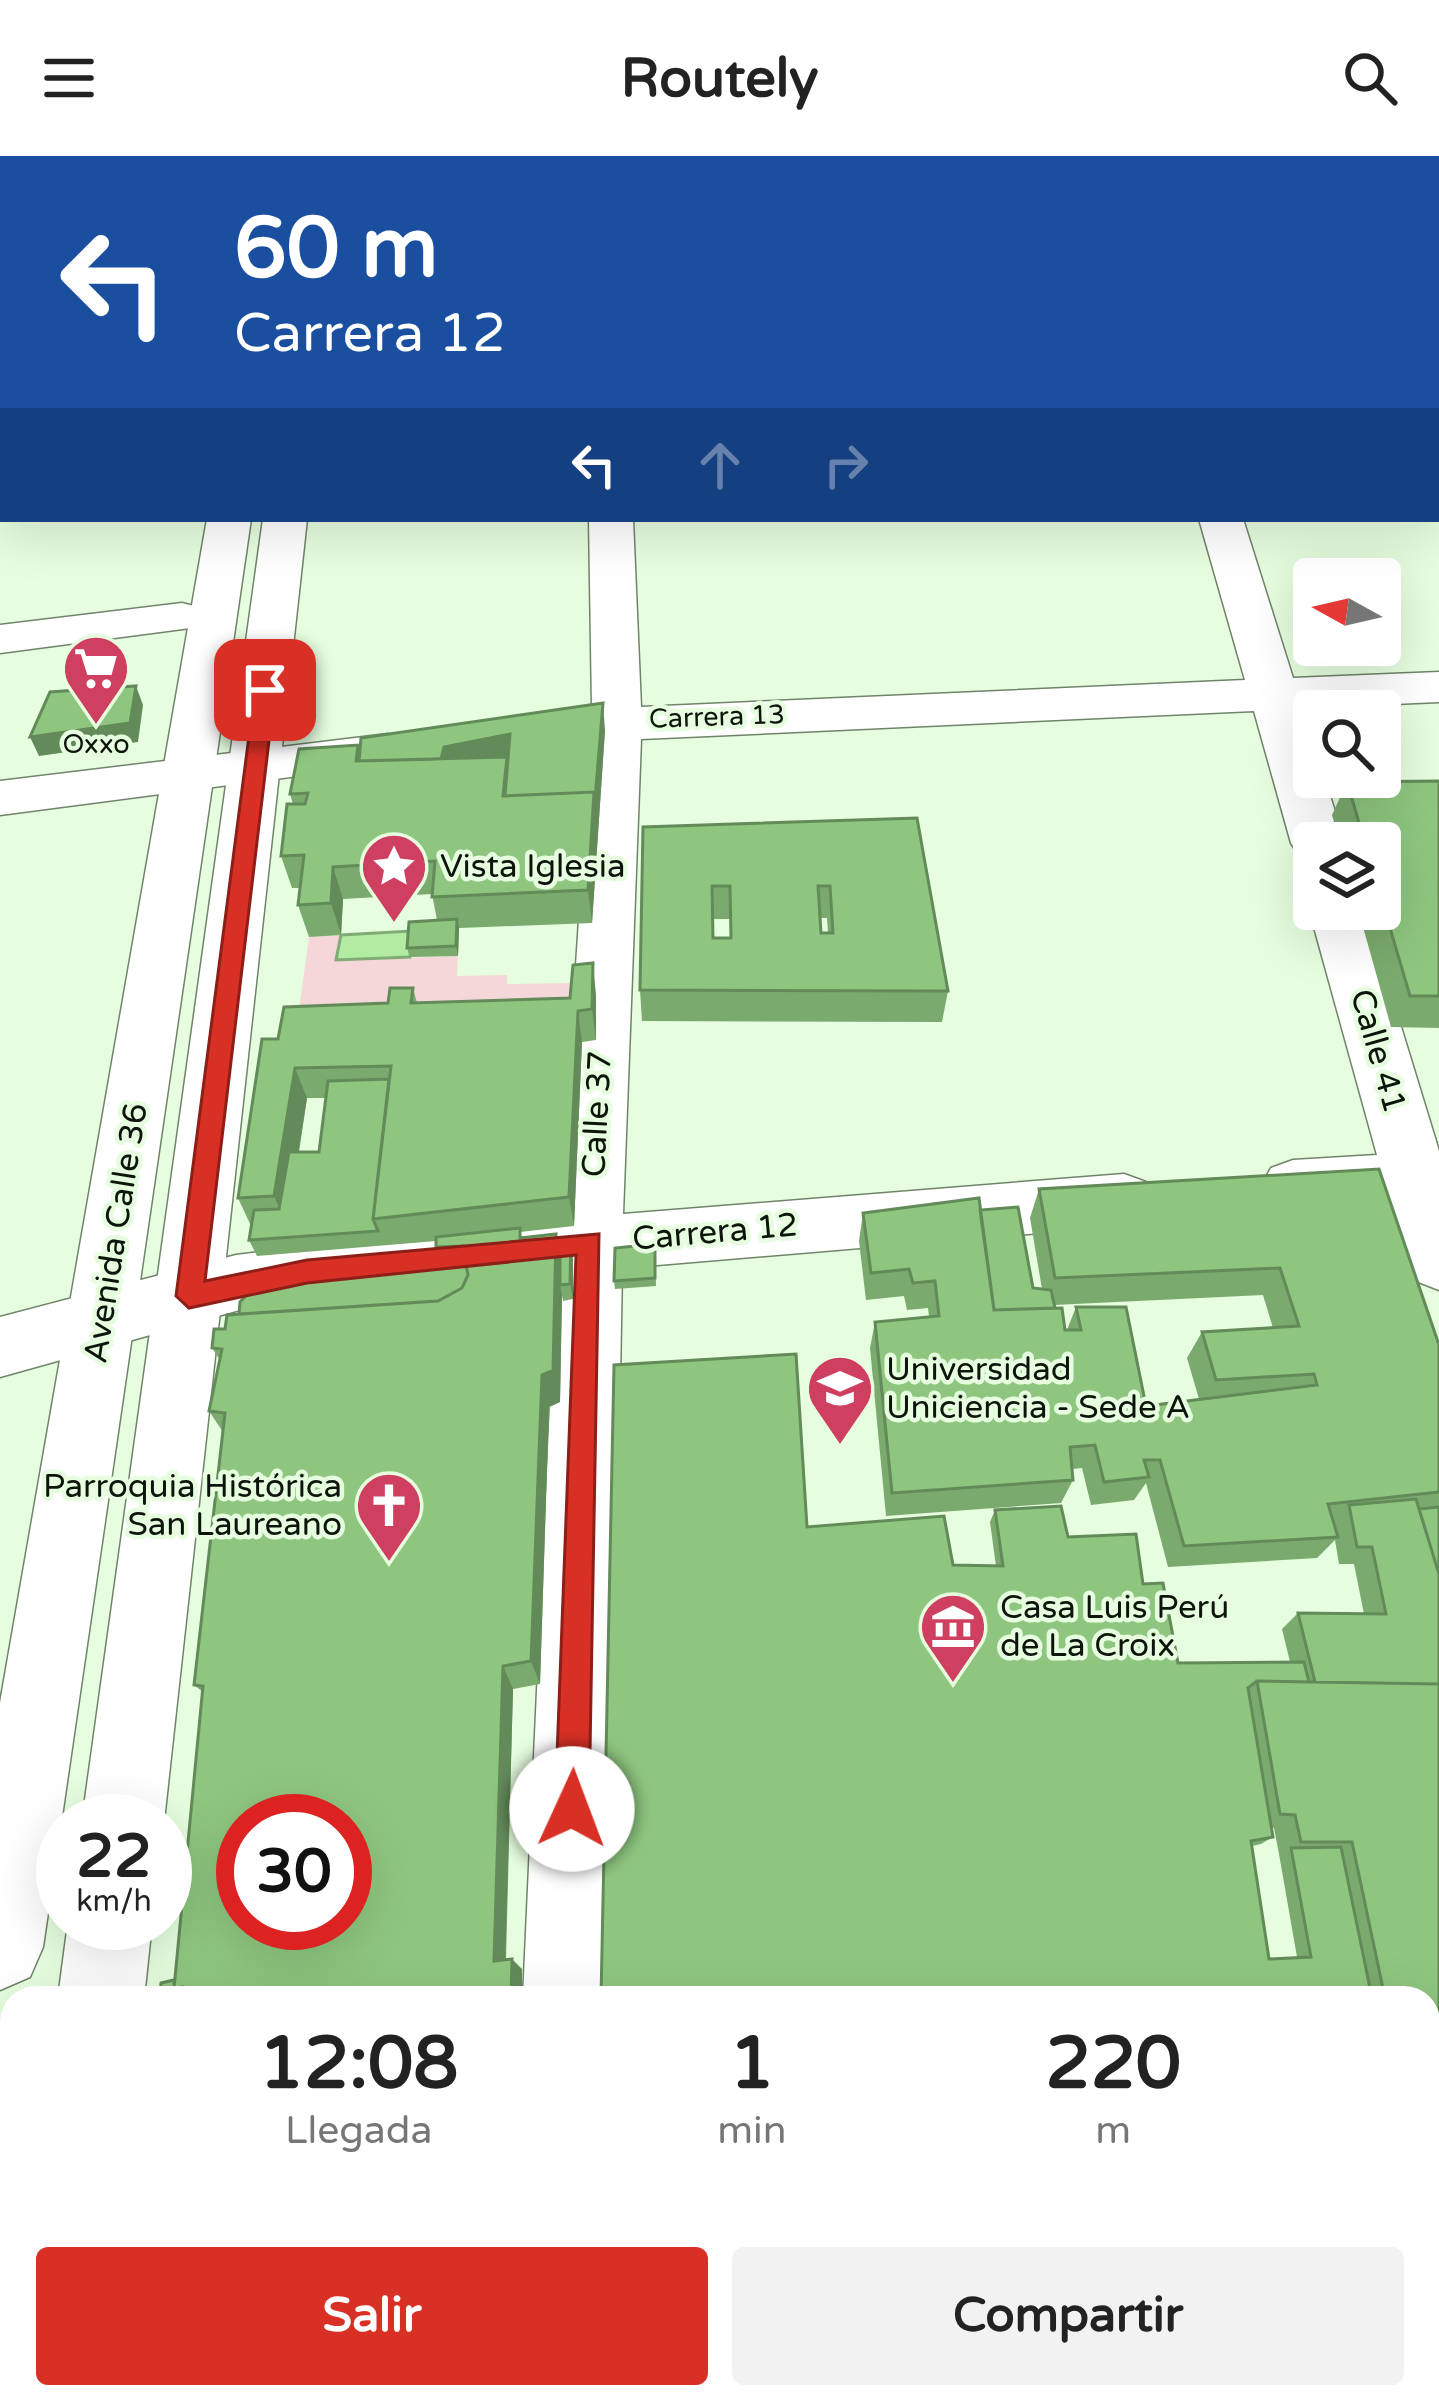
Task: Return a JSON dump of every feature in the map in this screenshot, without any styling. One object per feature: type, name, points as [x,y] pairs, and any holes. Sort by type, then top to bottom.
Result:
[{"type":"street","name":"Avenida Calle 36","points":[[0,1947],[230,522]]},
{"type":"street","points":[[126,1794],[285,522]]},
{"type":"street","name":"Calle 37","points":[[566,1986],[590,1242],[617,721],[611,522]]},
{"type":"street","points":[[1222,522],[1312,822]]},
{"type":"street","points":[[0,639],[182,617]]},
{"type":"street","name":"Carrera 13","points":[[525,732],[617,721],[1439,687]]},
{"type":"street","points":[[0,798],[432,744]]},
{"type":"street","name":"Calle 41","points":[[1344,930],[1427,1176],[1439,1262]]},
{"type":"street","name":"Carrera 12","points":[[0,1347],[189,1296],[307,1271],[590,1242],[1427,1176]]},
{"type":"street","points":[[102,1986],[107,1950]]},
{"type":"shaded area","points":[[411,931],[410,957],[336,960],[341,935]]},
{"type":"shaded area","points":[[341,935],[337,960],[458,956],[457,976],[507,975],[507,984],[578,983],[574,1030],[295,1039],[309,937]]},
{"type":"building","points":[[136,686],[130,723],[30,737],[50,692]]},
{"type":"building","points":[[603,703],[595,799],[594,792],[505,796],[510,734],[444,747],[441,759],[359,761],[361,738]]},
{"type":"building","points":[[358,745],[356,761],[507,757],[503,796],[594,792],[588,890],[432,897],[435,861],[333,867],[331,903],[298,905],[304,855],[281,856],[287,804],[305,804],[308,793],[290,794],[299,749]]},
{"type":"building","points":[[1401,781],[1439,781],[1439,996],[1410,996],[1391,930],[1401,930],[1401,822],[1359,822],[1352,798],[1401,798]]},
{"type":"building","points":[[917,818],[948,991],[640,990],[643,827]],"holes":[[[712,886],[730,886],[731,938],[713,938]],[[818,886],[830,886],[833,933],[821,933]]]},
{"type":"building","points":[[457,919],[456,946],[407,948],[409,922]]},
{"type":"building","points":[[593,963],[592,1009],[578,1011],[569,1197],[373,1219],[391,1066],[295,1068],[274,1196],[238,1198],[262,1039],[278,1039],[284,1007],[388,1003],[390,988],[413,988],[411,1003],[570,998],[573,965]]},
{"type":"building","points":[[389,1079],[373,1219],[378,1231],[249,1240],[254,1210],[279,1209],[289,1152],[319,1152],[328,1081]]},
{"type":"building","points":[[1379,1169],[1439,1345],[1439,1492],[1328,1504],[1338,1537],[1184,1546],[1160,1460],[1144,1460],[1149,1477],[1104,1482],[1095,1445],[1070,1447],[1073,1480],[892,1493],[875,1322],[939,1316],[935,1281],[913,1283],[909,1269],[871,1273],[863,1213],[979,1198],[994,1310],[1062,1308],[1065,1330],[1081,1330],[1076,1307],[1126,1307],[1146,1406],[1317,1385],[1314,1374],[1216,1380],[1202,1332],[1299,1326],[1280,1268],[1055,1278],[1039,1189]]},
{"type":"building","points":[[1018,1207],[1033,1288],[1051,1290],[1055,1308],[994,1310],[980,1210]]},
{"type":"building","name":"Parroquia Histórica San Laureano","points":[[520,1228],[520,1238],[556,1234],[553,1370],[542,1375],[531,1661],[503,1666],[494,1961],[512,1959],[511,1986],[174,1986],[178,1950],[192,1950],[192,1801],[203,1686],[194,1685],[225,1413],[209,1411],[222,1349],[212,1348],[214,1329],[225,1329],[227,1315],[438,1301],[462,1288],[468,1275],[463,1246],[436,1247],[436,1237]]},
{"type":"building","points":[[571,1237],[570,1284],[560,1285],[557,1238]]},
{"type":"building","points":[[655,1244],[655,1278],[614,1281],[615,1248]]},
{"type":"building","points":[[437,1250],[442,1267],[466,1266],[468,1275],[462,1288],[438,1301],[239,1314],[240,1302],[262,1279],[334,1271],[334,1260]]},
{"type":"building","name":"Casa Luis Perú de La Croix","points":[[796,1354],[807,1527],[944,1516],[953,1565],[1003,1566],[995,1510],[1061,1506],[1068,1537],[1136,1534],[1143,1584],[1163,1583],[1178,1663],[1304,1662],[1309,1682],[1257,1681],[1248,1688],[1273,1837],[1251,1841],[1269,1959],[1311,1957],[1291,1848],[1341,1847],[1370,1986],[601,1986],[614,1365]]},
{"type":"building","points":[[1416,1499],[1439,1574],[1439,1684],[1315,1682],[1298,1613],[1386,1614],[1372,1547],[1357,1547],[1349,1505]]},
{"type":"building","points":[[1439,1507],[1439,1574],[1419,1509]]},
{"type":"building","points":[[1257,1681],[1439,1684],[1439,1986],[1382,1986],[1352,1842],[1301,1842],[1295,1815],[1280,1814]]},
{"type":"place","name":"Oxxo","points":[[96,727]]},
{"type":"place","name":"Vista Iglesia","points":[[394,925]]},
{"type":"place","name":"Universidad Uniciencia - Sede A","points":[[840,1447]]},
{"type":"place","name":"Parroquia Histórica San Laureano","points":[[389,1564]]},
{"type":"place","name":"Casa Luis Perú de La Croix","points":[[953,1685]]},
{"type":"route","points":[[265,690],[189,1296],[307,1271],[590,1242],[572,1809]]}]
